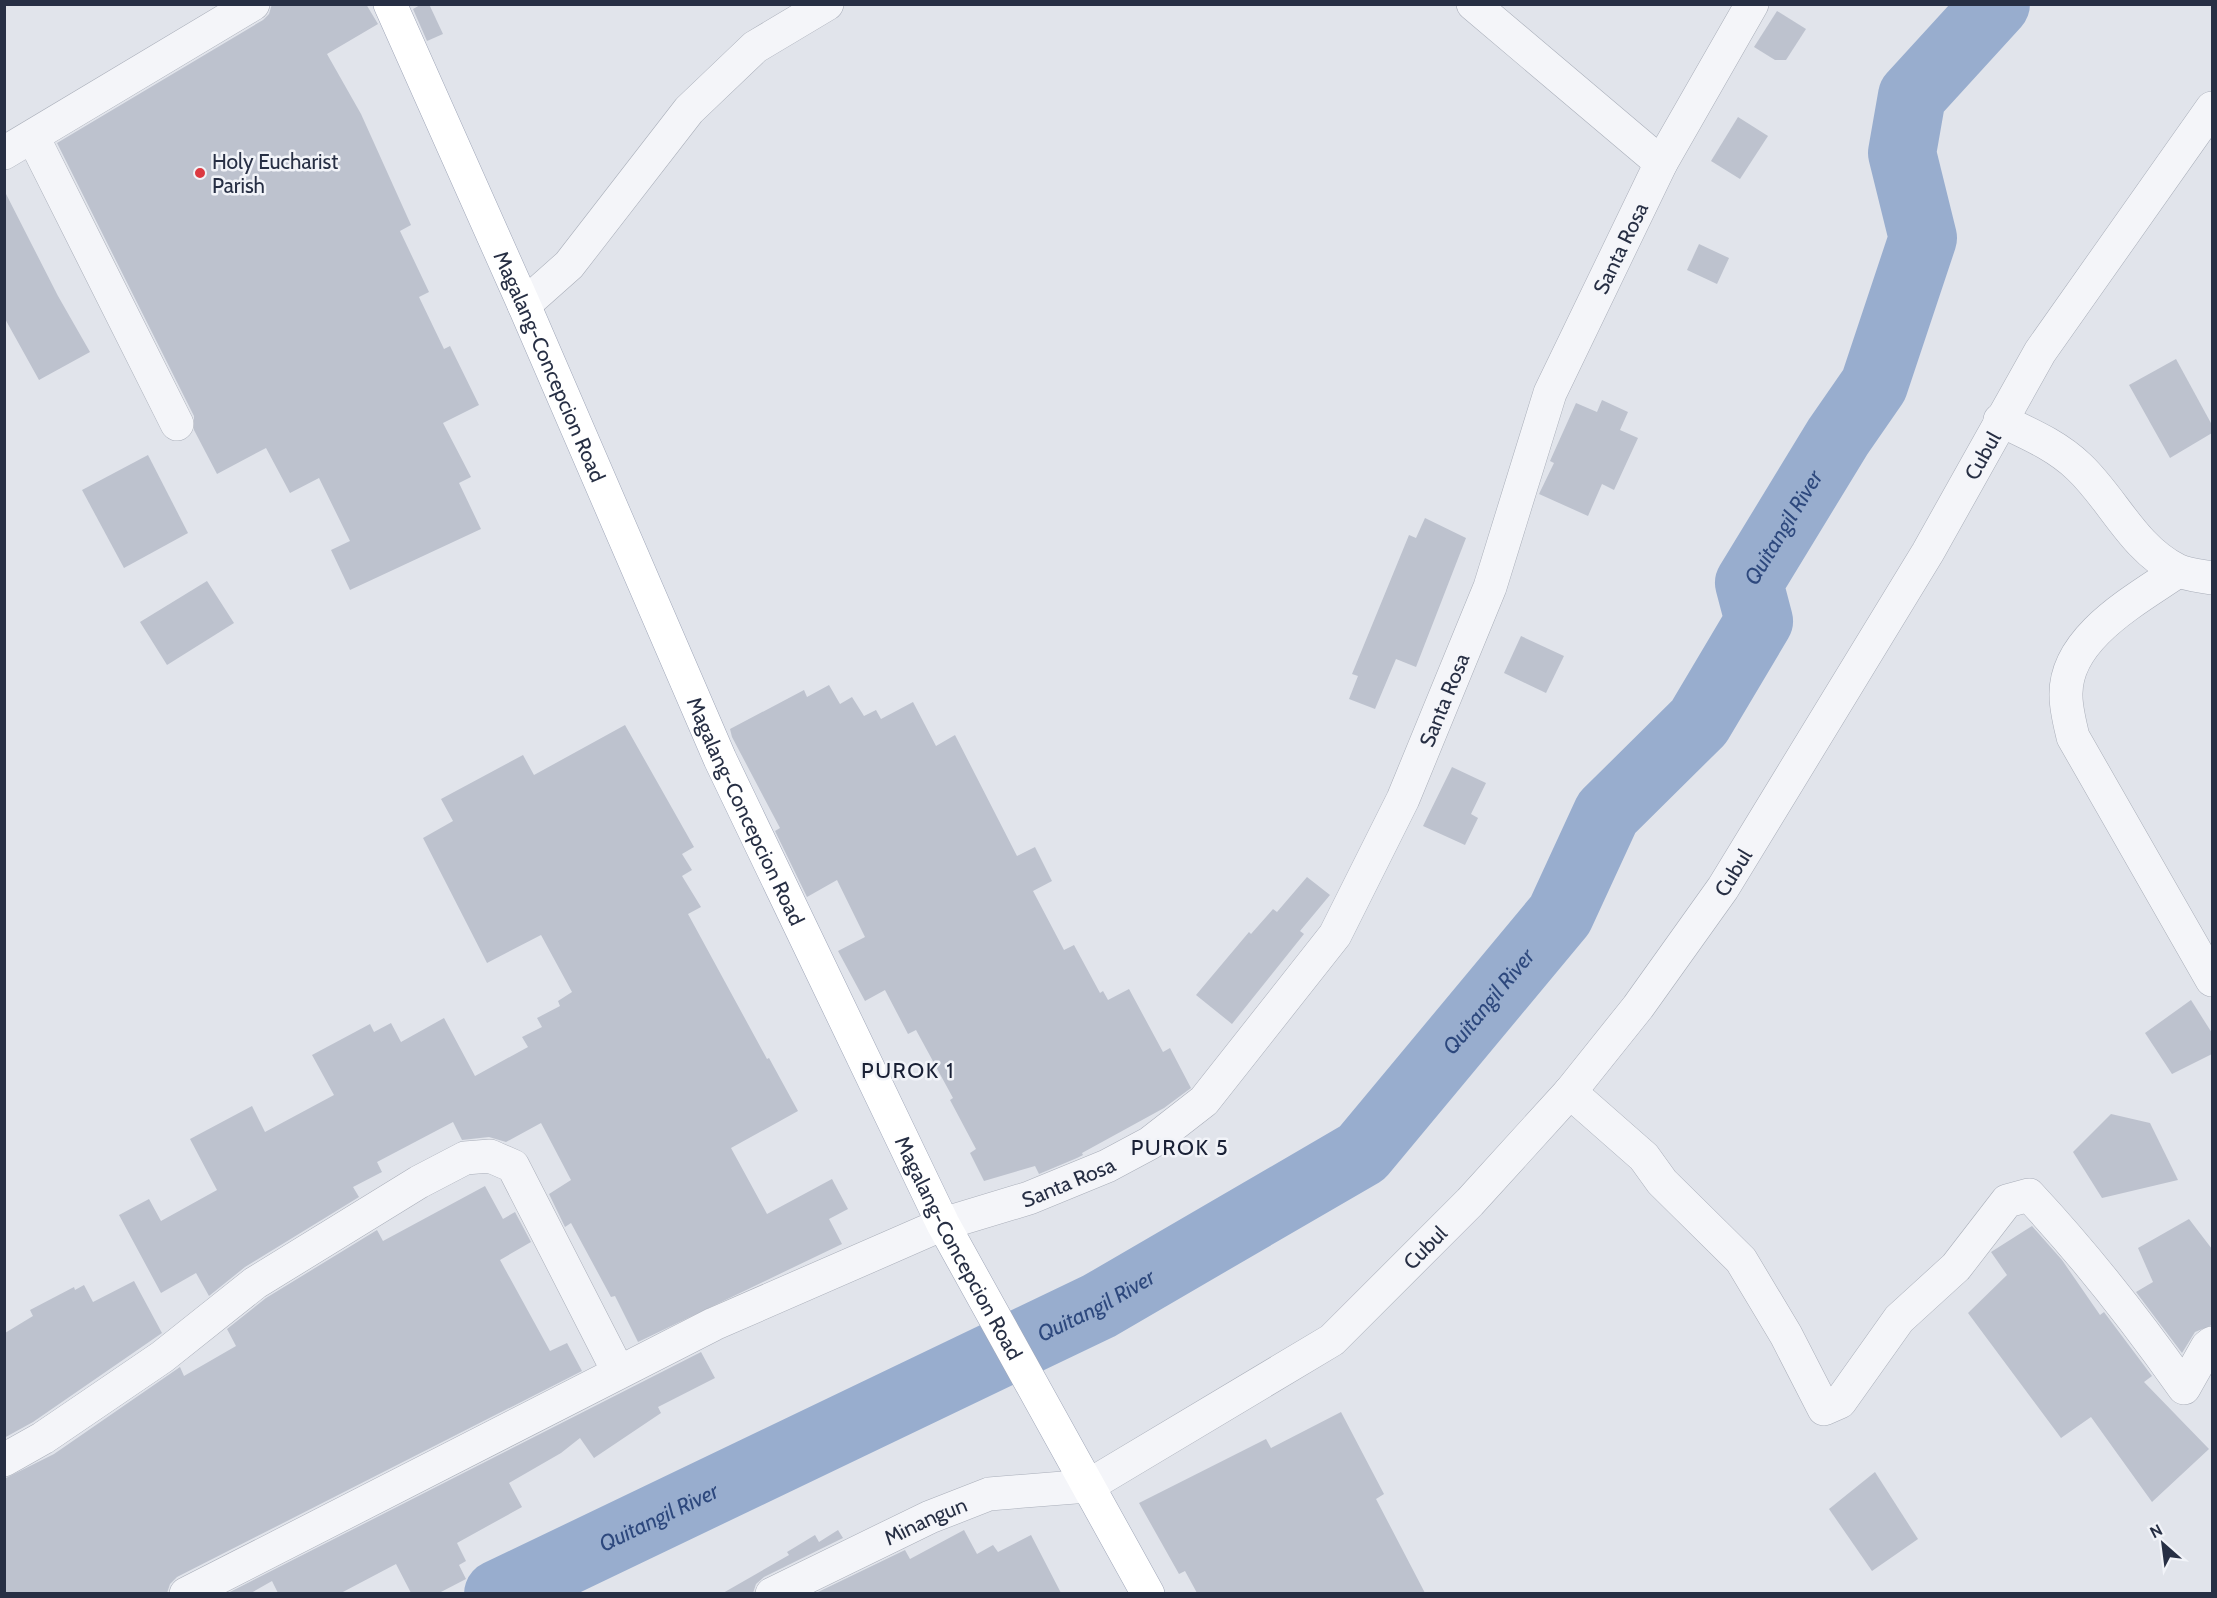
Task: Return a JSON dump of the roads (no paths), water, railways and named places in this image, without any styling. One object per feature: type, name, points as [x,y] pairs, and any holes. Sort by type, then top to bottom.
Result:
[{"type":"main road","name":"Magalang-Concepcion Road","points":[[390,4],[524,305],[720,759],[943,1224],[1067,1451],[1148,1593]]},
{"type":"street","points":[[4,153],[253,4]]},
{"type":"street","points":[[524,305],[569,265],[688,110],[755,47],[827,4]]},
{"type":"street","points":[[1473,4],[1661,163]]},
{"type":"street","name":"Santa Rosa","points":[[186,1593],[714,1324],[943,1224],[1029,1198],[1107,1166],[1150,1143],[1204,1101],[1335,935],[1403,799],[1490,587],[1550,393],[1661,163],[1752,4]]},
{"type":"street","name":"Cubul","points":[[1088,1486],[1332,1340],[1470,1202],[1570,1092],[1638,1007],[1723,888],[1928,552],[2040,352],[2212,108]]},
{"type":"street","points":[[33,137],[177,424]]},
{"type":"street","points":[[2000,420],[2052,445],[2080,468],[2126,526],[2152,553],[2178,571],[2212,578]]},
{"type":"street","points":[[2178,571],[2104,622],[2074,659],[2066,694],[2073,737],[2212,980]]},
{"type":"street","points":[[1570,1092],[1644,1157],[1662,1182],[1741,1260],[1786,1335],[1824,1409],[1840,1402],[1899,1319],[1956,1267],[2007,1201],[2029,1195],[2077,1247],[2132,1314],[2184,1388],[2207,1347],[2212,1343]]},
{"type":"street","points":[[4,1460],[43,1438],[162,1357],[255,1283],[419,1182],[465,1158],[490,1156],[513,1166],[618,1371]]},
{"type":"street","name":"Minangun","points":[[772,1593],[930,1517],[989,1494],[1088,1486]]},
{"type":"waterway","name":"Quitangil River","points":[[498,1594],[1099,1306],[1362,1153],[1560,915],[1607,813],[1699,722],[1759,621],[1749,583],[1838,437],[1874,385],[1923,238],[1902,153],[1912,96],[1996,4]]},
{"type":"place","name":"Holy Eucharist Parish","points":[[200,173]]},
{"type":"district","name":"PUROK 1","points":[[908,1070]]},
{"type":"district","name":"PUROK 5","points":[[1180,1147]]}]
